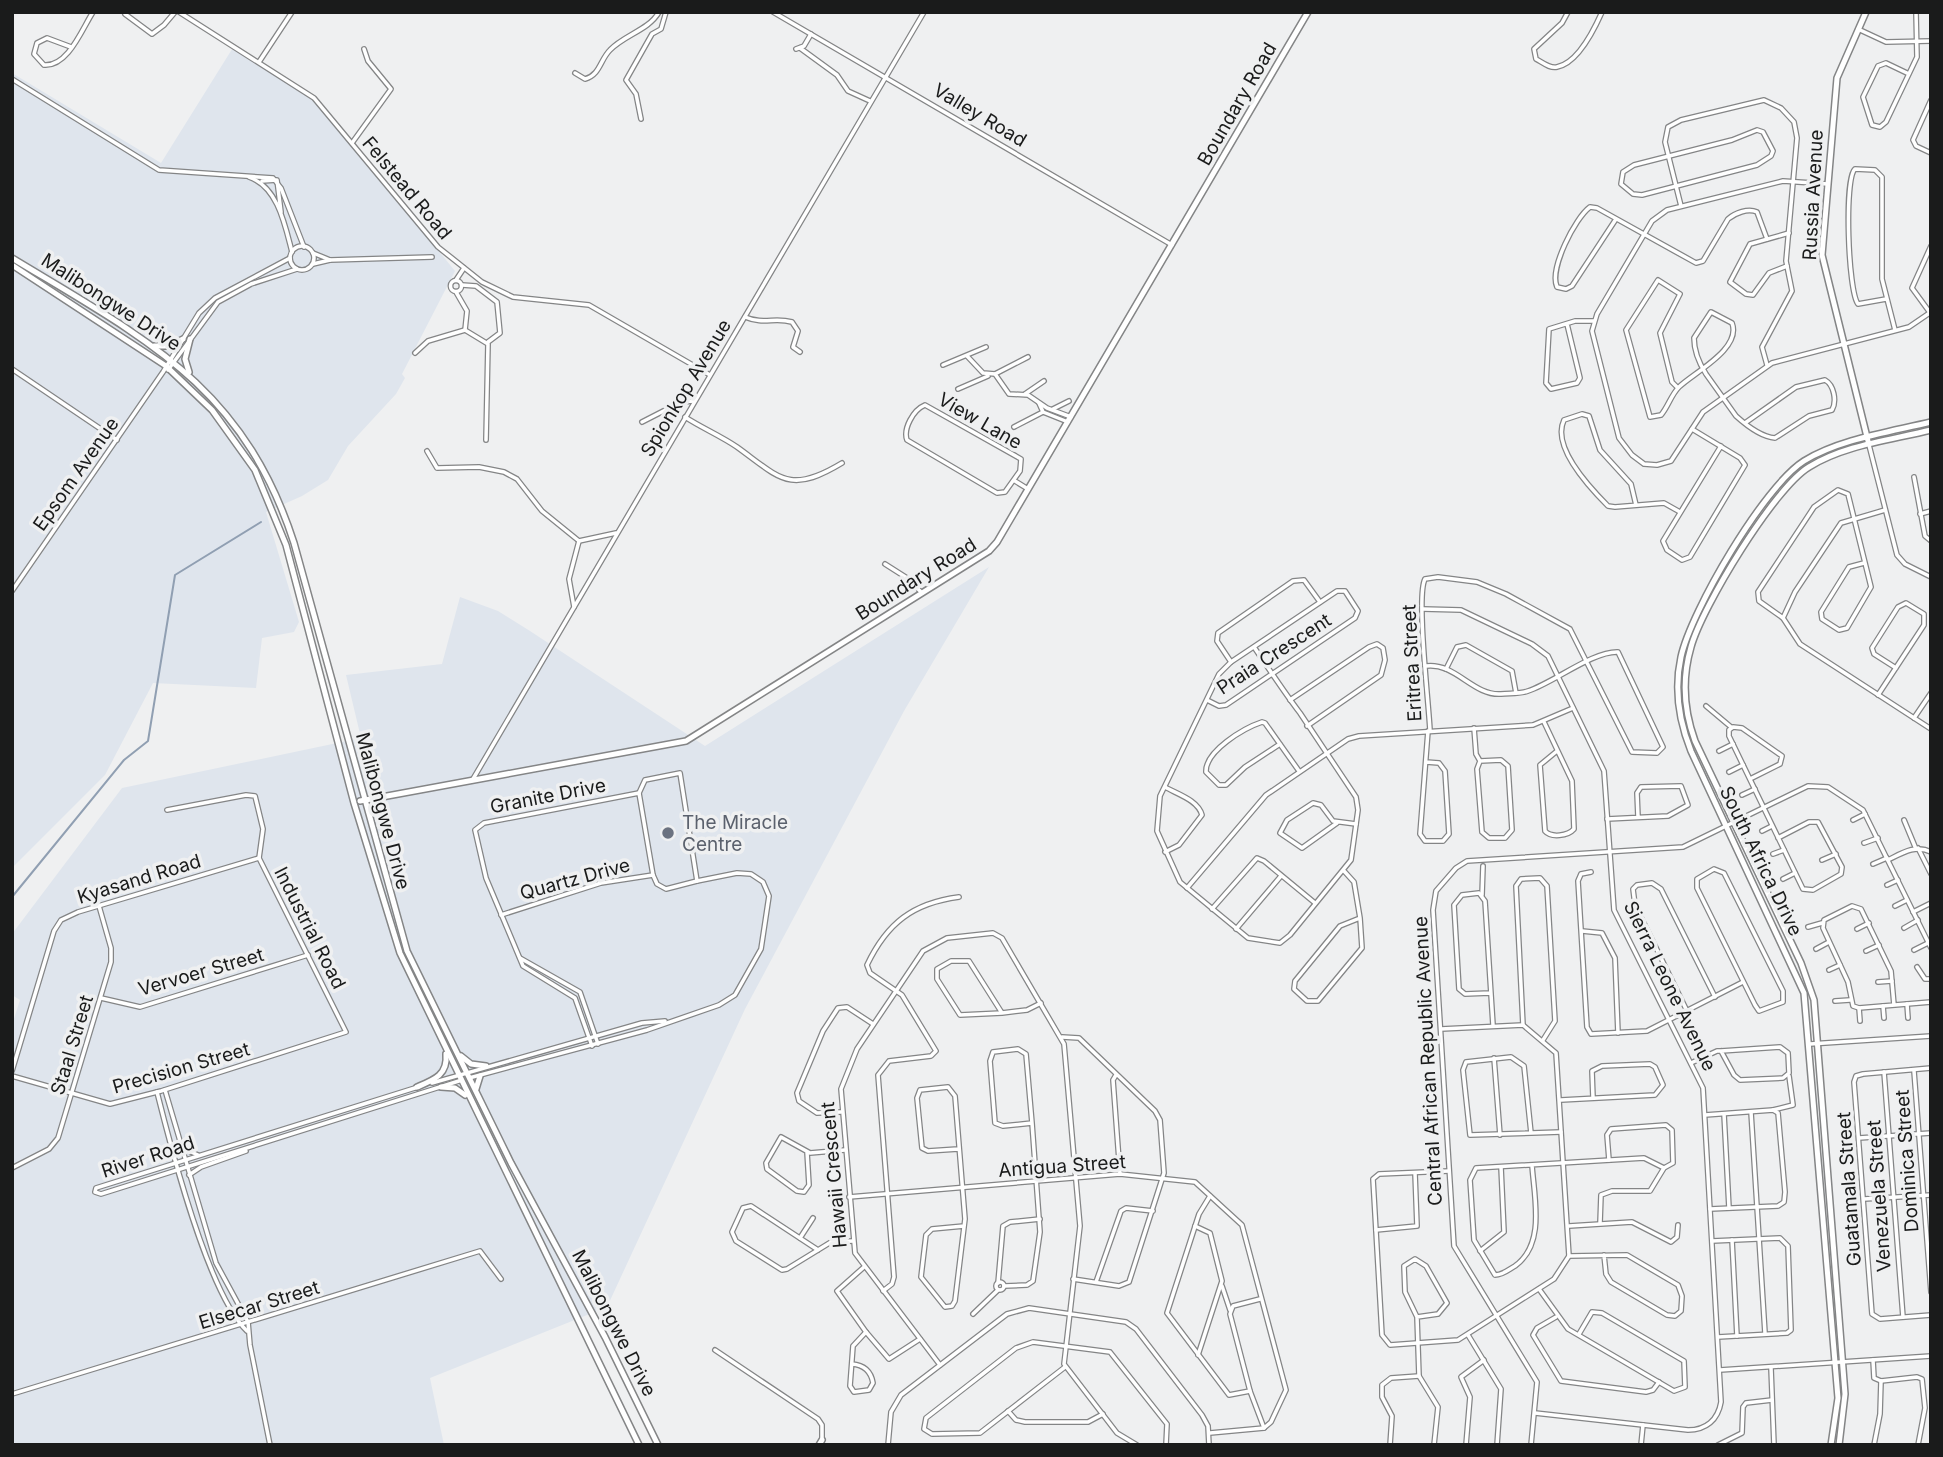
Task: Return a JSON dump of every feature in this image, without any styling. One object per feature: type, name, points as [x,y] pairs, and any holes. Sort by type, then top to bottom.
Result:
[{"type":"street","points":[[71,47],[47,38],[37,43],[34,54],[38,61],[50,65],[61,60],[71,47],[93,12]]},
{"type":"street","points":[[125,14],[152,34],[177,12]]},
{"type":"street","name":"Felstead Road","points":[[177,12],[314,98],[438,247],[464,268],[507,296],[589,305],[710,375]]},
{"type":"street","points":[[259,62],[292,12]]},
{"type":"street","points":[[575,73],[584,79],[594,75],[609,51],[654,21],[659,12]]},
{"type":"street","points":[[641,119],[636,94],[626,78],[652,34],[661,29],[666,12]]},
{"type":"street","name":"Valley Road","points":[[773,12],[1172,245]]},
{"type":"street","name":"Spionkop Avenue","points":[[473,779],[924,12]]},
{"type":"street","name":"Boundary Road","points":[[354,803],[688,741],[993,548],[1308,12]]},
{"type":"street","points":[[1567,12],[1560,26],[1534,50],[1536,59],[1551,67],[1559,66],[1588,42],[1602,12]]},
{"type":"street","name":"Russia Avenue","points":[[1866,12],[1837,78],[1823,262],[1868,442]]},
{"type":"street","points":[[1909,74],[1886,63],[1878,66],[1863,97],[1872,125],[1880,127],[1886,122],[1909,74],[1917,57],[1916,12]]},
{"type":"street","points":[[1857,29],[1886,42],[1931,41]]},
{"type":"street","points":[[811,34],[798,48],[837,75],[848,91],[870,101]]},
{"type":"street","points":[[352,143],[391,89],[375,66],[368,61],[364,49]]},
{"type":"street","points":[[12,79],[159,170],[260,175],[276,180],[304,247],[330,260]]},
{"type":"street","points":[[1931,100],[1913,140],[1915,145],[1931,153]]},
{"type":"street","points":[[1681,206],[1674,187],[1665,133],[1672,124],[1768,101],[1787,112],[1796,126],[1787,266],[1792,294],[1762,347],[1767,365]]},
{"type":"street","points":[[1757,130],[1763,132],[1772,149],[1771,156],[1757,165],[1674,187],[1638,195],[1624,187],[1621,181],[1627,168],[1669,156],[1757,130]]},
{"type":"street","points":[[1886,299],[1858,304],[1851,287],[1850,175],[1856,169],[1878,171],[1882,177],[1882,278],[1895,330]]},
{"type":"street","points":[[236,174],[260,181],[276,180]]},
{"type":"street","points":[[276,180],[280,214],[291,255],[298,269]]},
{"type":"street","points":[[1828,184],[1793,180],[1681,206],[1657,215],[1643,234],[1594,321],[1594,342],[1615,426],[1620,440],[1632,455],[1649,465],[1667,462],[1675,457],[1703,412],[1767,365],[1913,325],[1930,313],[1912,286],[1931,246]]},
{"type":"street","points":[[260,181],[270,192],[280,214]]},
{"type":"street","points":[[1615,219],[1573,286],[1566,289],[1557,287],[1555,279],[1560,257],[1584,212],[1595,207],[1699,263],[1729,218],[1752,210],[1761,216],[1767,239]]},
{"type":"street","points":[[1787,266],[1769,273],[1753,295],[1731,284],[1730,277],[1748,246],[1789,233]]},
{"type":"street","points":[[173,360],[199,313],[215,298],[304,247]]},
{"type":"street","points":[[313,253],[313,264]]},
{"type":"street","points":[[168,367],[208,313],[226,297],[251,284],[298,269],[306,270],[313,264],[330,260],[432,257]]},
{"type":"street","name":"Malibongwe Drive","points":[[12,258],[173,360],[191,376],[248,444],[287,523],[407,951],[452,1045],[657,1445]]},
{"type":"street","name":"Malibongwe Drive","points":[[12,265],[168,367],[212,410],[242,449],[279,524],[354,803],[400,953],[639,1445]]},
{"type":"street","points":[[464,268],[450,286],[467,311],[465,330]]},
{"type":"street","points":[[457,280],[462,285],[476,286],[497,302],[500,333],[488,342]]},
{"type":"street","points":[[1678,388],[1672,382],[1660,333],[1680,294],[1658,280],[1625,333],[1647,415],[1653,418],[1661,415],[1678,388],[1704,371],[1717,359],[1734,330],[1732,323],[1715,312],[1708,314],[1694,338],[1704,371],[1745,423],[1771,439],[1777,438],[1807,418],[1834,408],[1835,397],[1830,383],[1825,380],[1796,387],[1745,423]]},
{"type":"street","points":[[456,292],[462,285]]},
{"type":"street","points":[[745,317],[760,323],[783,320],[792,322],[798,331],[793,347],[800,352]]},
{"type":"street","points":[[1567,324],[1580,379],[1551,389],[1546,383],[1548,331],[1554,326],[1580,320],[1594,321]]},
{"type":"street","points":[[415,353],[428,341],[465,330],[488,342]]},
{"type":"street","points":[[190,338],[185,359],[191,376]]},
{"type":"street","points":[[154,346],[169,346],[183,339]]},
{"type":"street","points":[[486,440],[488,342]]},
{"type":"street","points":[[943,365],[986,347]]},
{"type":"street","points":[[967,356],[982,372],[992,374],[1009,394],[1025,394],[1069,419]]},
{"type":"street","points":[[958,389],[1028,357]]},
{"type":"street","name":"Epsom Avenue","points":[[12,591],[168,367]]},
{"type":"street","points":[[12,369],[117,440]]},
{"type":"street","points":[[1025,394],[1044,381]]},
{"type":"street","points":[[642,422],[681,402],[694,401]]},
{"type":"street","points":[[1014,427],[1069,401]]},
{"type":"street","points":[[1039,403],[1043,412]]},
{"type":"street","name":"View Lane","points":[[920,407],[933,407],[1021,459],[1021,467],[1015,481],[1004,493],[997,493],[908,440],[905,433],[909,419],[920,407]]},
{"type":"street","points":[[1636,505],[1632,486],[1600,450],[1589,416],[1582,414],[1564,420],[1562,428],[1574,470],[1608,506],[1636,505],[1664,503],[1681,512]]},
{"type":"street","points":[[685,417],[735,446],[754,462],[786,481],[810,478],[842,463]]},
{"type":"street","name":"South Africa Drive","points":[[1868,442],[1931,422]]},
{"type":"street","points":[[1691,429],[1721,446],[1743,460],[1744,467],[1690,556],[1684,560],[1667,550],[1663,544],[1721,446]]},
{"type":"street","name":"South Africa Drive","points":[[1839,1445],[1845,1394],[1814,1000],[1806,973],[1691,751],[1680,715],[1678,677],[1688,631],[1705,598],[1775,486],[1812,456],[1931,429]]},
{"type":"street","points":[[1868,442],[1898,557],[1931,577]]},
{"type":"street","points":[[427,451],[437,468],[479,467],[511,475],[526,488],[542,512],[579,541]]},
{"type":"street","points":[[1914,477],[1925,536],[1931,541]]},
{"type":"street","name":"View Lane","points":[[1015,481],[1028,489]]},
{"type":"street","points":[[1864,563],[1849,567],[1821,612],[1822,619],[1839,630],[1847,628],[1870,592],[1864,563],[1854,518],[1848,494],[1842,490],[1814,507],[1757,595],[1761,603],[1783,618],[1800,644],[1931,729]]},
{"type":"street","points":[[1783,618],[1785,609],[1843,522],[1885,510]]},
{"type":"street","points":[[1920,514],[1931,511]]},
{"type":"street","points":[[579,541],[616,533]]},
{"type":"street","points":[[573,607],[569,579],[579,541]]},
{"type":"street","points":[[885,564],[907,578],[922,593]]},
{"type":"street","name":"Eritrea Street","points":[[1426,762],[1440,764],[1445,771],[1449,834],[1443,841],[1427,842],[1421,837],[1426,762],[1429,731],[1423,609],[1425,579],[1438,576],[1477,582],[1506,594],[1570,629],[1588,662]]},
{"type":"street","points":[[1231,662],[1217,641],[1218,633],[1293,581],[1304,580],[1321,602],[1231,662],[1220,671],[1159,801],[1157,827],[1176,876],[1187,888],[1254,941],[1280,943],[1289,937],[1352,858],[1357,824],[1357,799],[1254,647]]},
{"type":"street","name":"Praia Crescent","points":[[1207,700],[1224,706],[1357,616],[1357,607],[1348,593],[1341,590],[1321,602]]},
{"type":"street","points":[[1878,695],[1896,668],[1926,622],[1924,614],[1906,603],[1898,607],[1872,646],[1874,654],[1896,668]]},
{"type":"street","name":"Sierra Leone Avenue","points":[[1423,609],[1456,608],[1544,651],[1604,771],[1614,910],[1703,1088],[1721,1405],[1707,1426],[1688,1430],[1535,1413]]},
{"type":"street","points":[[1290,700],[1369,646],[1377,644],[1383,648],[1385,660],[1381,675],[1307,726]]},
{"type":"street","points":[[1446,669],[1457,647],[1466,645],[1512,671],[1516,693]]},
{"type":"street","points":[[1426,666],[1446,669],[1489,693],[1516,693],[1527,692],[1588,662],[1615,651],[1621,656],[1662,741],[1663,749],[1658,753],[1639,755],[1632,752],[1588,662]]},
{"type":"street","points":[[1914,718],[1931,693]]},
{"type":"street","points":[[1706,706],[1731,727],[1742,727],[1782,756],[1780,764],[1750,779]]},
{"type":"street","points":[[1187,888],[1262,798],[1353,737],[1534,725],[1573,708]]},
{"type":"street","points":[[1544,721],[1573,783],[1575,826],[1570,833],[1550,835],[1545,831],[1540,765],[1557,751]]},
{"type":"street","points":[[1280,744],[1226,785],[1219,785],[1206,772],[1206,764],[1218,750],[1258,723],[1265,723],[1280,744],[1299,772]]},
{"type":"street","points":[[1731,727],[1728,734],[1744,765],[1772,826],[1778,838],[1784,850],[1796,873],[1804,890],[1813,890],[1840,876],[1842,867],[1817,821],[1778,838]]},
{"type":"street","points":[[1474,728],[1476,754],[1480,761]]},
{"type":"street","points":[[1719,751],[1733,744]]},
{"type":"street","points":[[1501,760],[1508,766],[1512,830],[1504,838],[1489,838],[1482,832],[1477,769],[1480,761],[1501,760]]},
{"type":"street","points":[[1730,772],[1744,765]]},
{"type":"street","points":[[653,875],[639,793],[645,780],[680,773],[697,881],[737,873],[751,874],[763,881],[769,897],[767,927],[761,949],[734,995],[719,1005],[665,1021]]},
{"type":"street","name":"Central African Republic Avenue","points":[[1531,1445],[1537,1382],[1455,1251],[1433,900],[1436,891],[1456,868],[1472,861],[1680,848],[1816,784],[1828,787],[1866,814]]},
{"type":"street","points":[[1607,819],[1671,816],[1684,810],[1688,801],[1681,786],[1641,787],[1637,793],[1639,817]]},
{"type":"street","points":[[1165,787],[1190,800],[1200,809],[1202,815],[1182,841],[1165,852]]},
{"type":"street","points":[[1742,795],[1755,789]]},
{"type":"street","name":"Granite Drive","points":[[592,1045],[575,998],[529,972],[520,958],[501,915],[477,847],[475,830],[480,824],[639,793]]},
{"type":"street","name":"Industrial Road","points":[[167,810],[246,795],[255,796],[263,829],[259,858],[341,1023]]},
{"type":"street","points":[[1336,823],[1321,806],[1313,803],[1287,820],[1280,832],[1302,848],[1336,823],[1357,824]]},
{"type":"street","points":[[1853,820],[1866,814],[1930,946],[1914,950]]},
{"type":"street","points":[[1904,820],[1931,874]]},
{"type":"street","name":"South Africa Drive","points":[[1730,824],[1800,979],[1806,1003],[1838,1412],[1831,1445]]},
{"type":"street","points":[[1762,831],[1772,826]]},
{"type":"street","points":[[1864,843],[1878,838]]},
{"type":"street","points":[[1873,864],[1917,849],[1931,852]]},
{"type":"street","points":[[1773,854],[1784,850]]},
{"type":"street","points":[[1822,860],[1836,855]]},
{"type":"street","name":"Kyasand Road","points":[[12,1074],[54,930],[66,916],[259,858]]},
{"type":"street","points":[[1212,909],[1253,859],[1264,861],[1315,903]]},
{"type":"street","points":[[1483,866],[1482,895],[1493,1025]]},
{"type":"street","points":[[1714,869],[1720,869],[1726,876],[1783,991],[1784,999],[1778,1005],[1759,1011],[1743,982],[1696,885],[1698,877],[1714,869]]},
{"type":"street","points":[[1344,871],[1354,882],[1360,918],[1363,946],[1318,1001],[1307,1001],[1294,989],[1295,981],[1340,926],[1360,918]]},
{"type":"street","points":[[1591,872],[1581,874],[1578,878],[1588,1029],[1594,1035],[1645,1032],[1743,982]]},
{"type":"street","points":[[1783,879],[1796,873]]},
{"type":"street","name":"Quartz Drive","points":[[501,915],[601,883],[653,875],[657,884],[666,889],[697,881]]},
{"type":"street","points":[[1236,929],[1281,876]]},
{"type":"street","points":[[1523,1025],[1516,886],[1521,879],[1540,878],[1546,881],[1548,889],[1555,1021],[1543,1040]]},
{"type":"street","points":[[1887,885],[1898,880]]},
{"type":"street","points":[[1687,1011],[1636,907],[1633,889],[1637,885],[1652,883],[1661,889],[1715,997]]},
{"type":"street","points":[[1482,895],[1460,895],[1455,902],[1459,988],[1465,994],[1490,993]]},
{"type":"street","points":[[883,1292],[893,1283],[894,1277],[878,1073],[891,1060],[931,1056],[936,1052],[904,997],[870,973],[867,967],[890,928],[898,920],[929,902],[960,897]]},
{"type":"street","points":[[1895,906],[1907,900]]},
{"type":"street","points":[[1913,912],[1931,903]]},
{"type":"street","name":"Staal Street","points":[[12,1168],[55,1143],[72,1094],[101,998],[111,954],[99,906]]},
{"type":"street","points":[[1808,927],[1822,923],[1854,906],[1861,909],[1890,969],[1894,1005]]},
{"type":"street","points":[[1904,928],[1917,920]]},
{"type":"street","points":[[1822,923],[1848,982],[1852,1005],[1859,1008],[1931,1002]]},
{"type":"street","points":[[1857,929],[1869,923]]},
{"type":"street","points":[[1582,931],[1602,933],[1614,956],[1618,1033]]},
{"type":"street","name":"Hawaii Crescent","points":[[940,1365],[855,1255],[841,1089],[855,1054],[923,951],[940,940],[995,934],[1002,938],[1062,1037],[1080,1226],[1067,1313],[1065,1367]]},
{"type":"street","points":[[1816,949],[1829,942]]},
{"type":"street","points":[[1866,951],[1879,945]]},
{"type":"street","name":"Vervoer Street","points":[[101,998],[140,1007],[308,955]]},
{"type":"street","points":[[520,958],[577,988],[585,1000],[598,1044]]},
{"type":"street","points":[[1002,1013],[968,960],[951,961],[937,969],[937,979],[960,1014],[1002,1013],[1027,1010],[1041,1003]]},
{"type":"street","points":[[1829,970],[1840,965]]},
{"type":"street","points":[[1917,967],[1925,979],[1931,979]]},
{"type":"street","points":[[1878,982],[1892,981]]},
{"type":"street","points":[[1835,1001],[1850,1000]]},
{"type":"street","points":[[1908,1004],[1908,1018]]},
{"type":"street","points":[[1882,1006],[1884,1018]]},
{"type":"street","points":[[841,1112],[817,1114],[799,1101],[797,1093],[822,1031],[838,1008],[847,1007],[873,1024]]},
{"type":"street","points":[[1859,1008],[1860,1021]]},
{"type":"street","name":"River Road","points":[[459,1078],[441,1087],[101,1195],[95,1192],[96,1188],[177,1161],[417,1087],[459,1078],[486,1066],[642,1023],[665,1021]]},
{"type":"street","name":"River Road","points":[[468,1075],[480,1076],[598,1044],[665,1021]]},
{"type":"street","name":"Precision Street","points":[[12,1074],[110,1104],[165,1090],[341,1035],[346,1032],[341,1023]]},
{"type":"street","points":[[1441,1029],[1523,1025],[1543,1040],[1558,1057],[1569,1256],[1558,1275],[1468,1335],[1453,1342],[1390,1345],[1383,1337],[1374,1177],[1449,1171]]},
{"type":"street","points":[[1810,1044],[1931,1036]]},
{"type":"street","points":[[1062,1037],[1076,1037],[1158,1116],[1162,1177],[1129,1282],[1122,1286],[1073,1279]]},
{"type":"street","points":[[452,1045],[468,1063],[486,1066]]},
{"type":"street","points":[[1691,1063],[1721,1051],[1784,1048],[1788,1053],[1793,1105],[1773,1110],[1705,1115]]},
{"type":"street","points":[[417,1087],[441,1074],[446,1066],[445,1049]]},
{"type":"street","points":[[998,1283],[1004,1286],[1027,1286],[1033,1281],[1040,1219],[1037,1181],[1032,1123],[1026,1054],[1018,1049],[993,1052],[989,1061],[996,1123],[999,1126],[1032,1123]]},
{"type":"street","points":[[1721,1051],[1734,1075],[1740,1080],[1780,1078],[1789,1074]]},
{"type":"street","points":[[1494,1058],[1500,1135]]},
{"type":"street","points":[[1531,1133],[1525,1069],[1513,1058],[1467,1061],[1463,1067],[1469,1133],[1475,1136],[1562,1132]]},
{"type":"street","points":[[1561,1100],[1655,1095],[1663,1085],[1655,1067],[1650,1064],[1601,1066],[1592,1072],[1593,1098]]},
{"type":"street","name":"Guatamala Street","points":[[1931,1068],[1863,1074],[1855,1078],[1872,1314],[1880,1319],[1931,1315]]},
{"type":"street","name":"Dominica Street","points":[[1914,1070],[1931,1292]]},
{"type":"street","name":"Venezuela Street","points":[[1884,1072],[1903,1317]]},
{"type":"street","points":[[1116,1075],[1113,1082],[1120,1174]]},
{"type":"street","points":[[476,1091],[480,1076]]},
{"type":"street","points":[[958,1149],[923,1149],[917,1098],[920,1090],[946,1086],[953,1090],[962,1187],[964,1226],[955,1301],[953,1305],[946,1307],[921,1278],[926,1235],[932,1228],[964,1226]]},
{"type":"street","points":[[441,1087],[458,1089],[470,1100]]},
{"type":"street","points":[[165,1090],[217,1265],[248,1322],[247,1331],[270,1445]]},
{"type":"street","points":[[158,1092],[210,1268],[240,1324],[247,1331]]},
{"type":"street","points":[[1710,1209],[1779,1206],[1785,1200],[1781,1119],[1773,1110]]},
{"type":"street","points":[[1751,1112],[1765,1334]]},
{"type":"street","points":[[1724,1114],[1729,1208]]},
{"type":"street","points":[[1600,1223],[1601,1195],[1612,1191],[1650,1191],[1664,1168],[1671,1166],[1674,1158],[1672,1130],[1666,1125],[1611,1129],[1607,1137],[1609,1160]]},
{"type":"street","points":[[1859,1138],[1931,1133]]},
{"type":"street","points":[[807,1152],[808,1187],[804,1192],[797,1191],[766,1167],[779,1138],[786,1138],[807,1152],[845,1150]]},
{"type":"street","points":[[181,1147],[198,1155]]},
{"type":"street","points":[[189,1175],[197,1168],[250,1148]]},
{"type":"street","points":[[1532,1165],[1536,1231],[1523,1258],[1502,1275],[1495,1275],[1473,1234],[1471,1174],[1476,1168],[1648,1158],[1664,1168]]},
{"type":"street","points":[[1480,1251],[1504,1232],[1501,1167]]},
{"type":"street","points":[[1376,1230],[1417,1226],[1415,1173]]},
{"type":"street","name":"Antigua Street","points":[[849,1197],[1120,1174],[1192,1181],[1242,1225],[1286,1390],[1271,1422],[1264,1428]]},
{"type":"street","points":[[1864,1199],[1931,1195]]},
{"type":"street","points":[[1210,1196],[1195,1226],[1167,1311],[1229,1395],[1250,1391]]},
{"type":"street","points":[[818,1250],[747,1206],[732,1234],[736,1241],[782,1270],[833,1242],[853,1241]]},
{"type":"street","points":[[1096,1282],[1121,1211],[1126,1208],[1153,1210]]},
{"type":"street","points":[[800,1238],[814,1218]]},
{"type":"street","points":[[998,1290],[1003,1226],[1010,1222],[1040,1219]]},
{"type":"street","points":[[1569,1226],[1632,1222],[1671,1242],[1677,1237],[1678,1225]]},
{"type":"street","points":[[1195,1226],[1211,1235],[1221,1284],[1250,1391],[1264,1428],[1210,1433]]},
{"type":"street","points":[[1712,1241],[1780,1238],[1788,1246],[1792,1327],[1787,1334],[1718,1336]]},
{"type":"street","points":[[1732,1240],[1737,1336]]},
{"type":"street","name":"Elsecar Street","points":[[12,1394],[480,1251],[501,1279]]},
{"type":"street","points":[[1569,1256],[1604,1255],[1627,1255],[1678,1285],[1682,1296],[1681,1311],[1675,1316],[1667,1315],[1611,1282],[1605,1274],[1604,1255]]},
{"type":"street","points":[[1417,1317],[1438,1314],[1447,1303],[1426,1266],[1415,1259],[1405,1264],[1405,1292],[1417,1317],[1419,1376],[1438,1406],[1434,1445]]},
{"type":"street","points":[[864,1267],[837,1291],[866,1332],[889,1359],[920,1339]]},
{"type":"street","points":[[1198,1355],[1221,1284]]},
{"type":"street","points":[[973,1314],[1004,1286]]},
{"type":"street","points":[[1539,1289],[1568,1329],[1674,1391],[1683,1390],[1687,1383],[1684,1361],[1598,1311],[1590,1315],[1579,1334]]},
{"type":"street","points":[[1230,1310],[1236,1305],[1260,1299]]},
{"type":"street","points":[[888,1445],[890,1416],[897,1401],[1012,1311],[1026,1307],[1113,1318],[1132,1326],[1202,1415],[1210,1433],[1209,1445]]},
{"type":"street","points":[[1557,1316],[1537,1328],[1534,1335],[1561,1381],[1650,1392],[1659,1382]]},
{"type":"street","points":[[852,1364],[864,1367],[872,1377],[873,1387],[867,1391],[851,1390],[852,1364],[853,1344],[866,1332]]},
{"type":"street","points":[[1468,1335],[1502,1393],[1497,1445]]},
{"type":"street","points":[[1136,1445],[1120,1436],[1065,1367],[975,1435],[929,1434],[923,1427],[926,1418],[1024,1343],[1112,1353],[1167,1424],[1166,1445]]},
{"type":"street","points":[[715,1350],[818,1419],[822,1425],[821,1443]]},
{"type":"street","points":[[1720,1370],[1931,1356]]},
{"type":"street","points":[[1466,1445],[1470,1397],[1461,1377],[1484,1360]]},
{"type":"street","points":[[1873,1360],[1874,1378],[1881,1381],[1917,1377],[1922,1380],[1925,1408],[1918,1445]]},
{"type":"street","points":[[1771,1368],[1774,1445]]},
{"type":"street","points":[[1390,1445],[1392,1416],[1382,1397],[1382,1385],[1391,1378],[1419,1376]]},
{"type":"street","points":[[1874,1445],[1880,1414],[1881,1381]]},
{"type":"street","points":[[1718,1445],[1743,1431],[1743,1407],[1746,1403],[1772,1400]]},
{"type":"street","points":[[1008,1411],[1016,1420],[1025,1422],[1088,1422],[1103,1414]]},
{"type":"street","points":[[1641,1445],[1643,1425]]},
{"type":"shaded area","points":[[234,46],[310,93],[455,271],[402,374],[405,378],[396,394],[348,446],[328,480],[302,496],[266,512],[299,622],[294,632],[262,638],[256,688],[153,683],[105,775],[12,868],[12,73],[161,163]]},
{"type":"shaded area","points":[[989,567],[904,711],[745,1009],[607,1307],[430,1378],[444,1445],[12,1445],[12,1025],[20,1000],[12,995],[12,934],[122,788],[361,738],[346,675],[442,664],[460,597],[498,611],[705,746]]},
{"type":"waterway","points":[[12,897],[124,760],[148,741],[175,575],[261,522]]},
{"type":"place","name":"The Miracle Centre","points":[[668,833]]}]
